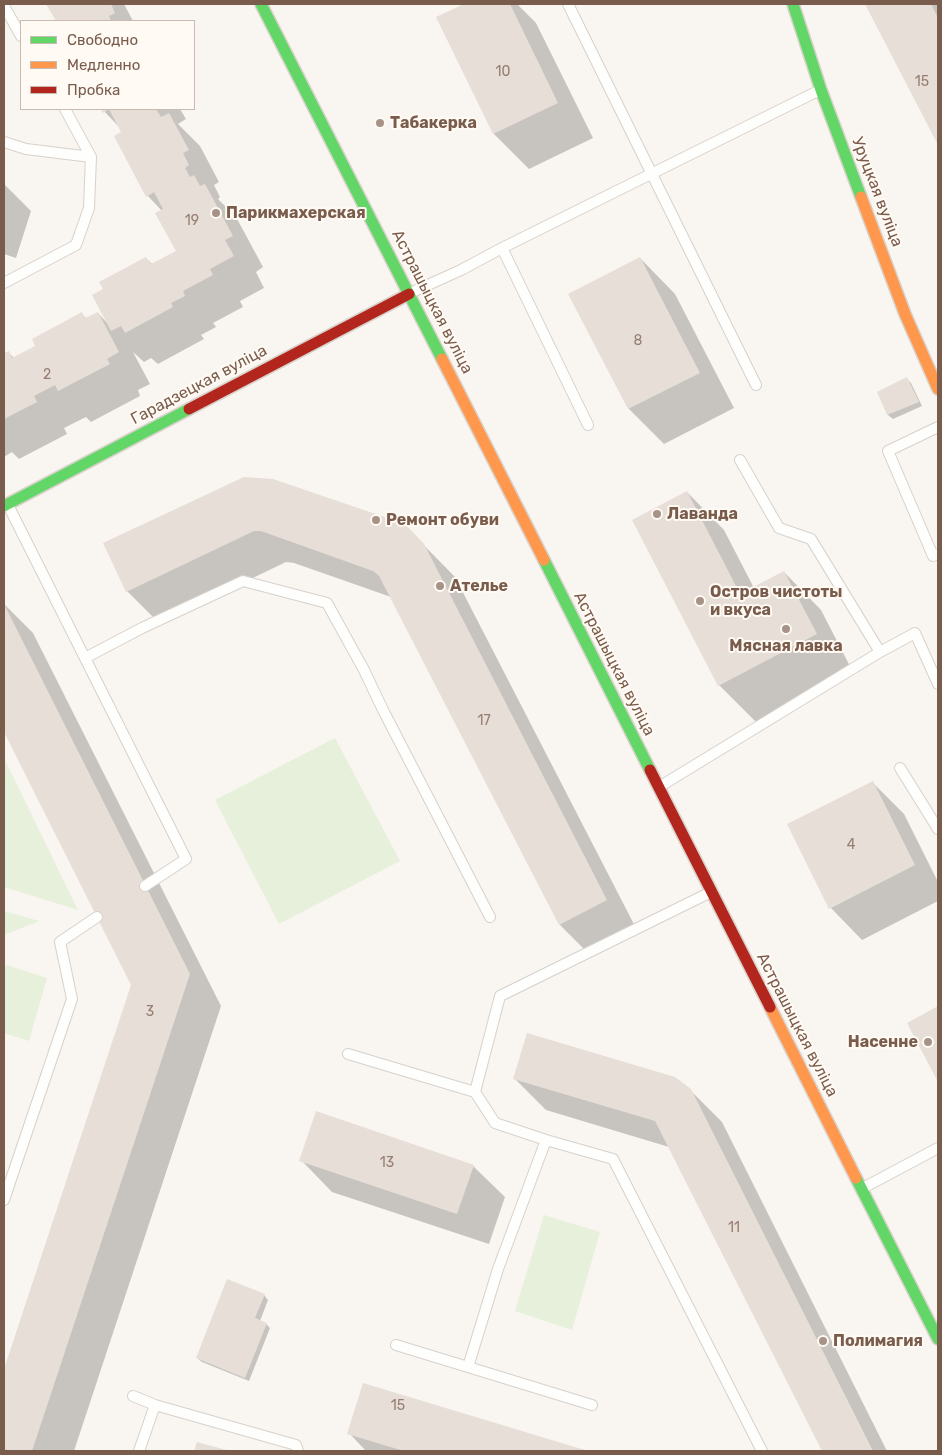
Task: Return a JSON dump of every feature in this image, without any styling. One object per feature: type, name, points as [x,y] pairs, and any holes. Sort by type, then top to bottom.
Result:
[{"type":"main road","name":"Астрашыцкая вуліца","points":[[260,4],[409,294],[938,1339]]},
{"type":"main road","name":"Уруцкая вуліца","points":[[793,4],[821,90],[905,314],[938,389]]},
{"type":"main road","name":"Гарадзецкая вуліца","points":[[6,505],[409,294]]},
{"type":"lane","points":[[568,4],[756,385]]},
{"type":"lane","points":[[4,6],[20,34]]},
{"type":"lane","points":[[409,294],[461,270],[821,90]]},
{"type":"lane","points":[[4,283],[76,245],[90,208],[91,157],[66,110]]},
{"type":"lane","points":[[4,142],[26,149],[91,157]]},
{"type":"lane","points":[[502,248],[588,425]]},
{"type":"lane","points":[[938,427],[888,451],[933,556],[938,554]]},
{"type":"lane","points":[[740,460],[779,528],[811,539],[880,652]]},
{"type":"lane","points":[[6,505],[186,859],[146,886]]},
{"type":"lane","points":[[85,658],[142,628],[243,581],[327,603],[364,670],[490,917]]},
{"type":"lane","points":[[658,788],[880,652],[915,633],[938,684]]},
{"type":"lane","points":[[900,768],[938,829]]},
{"type":"lane","points":[[475,1092],[500,996],[712,892]]},
{"type":"lane","points":[[4,1200],[72,1000],[60,942],[97,917]]},
{"type":"lane","points":[[348,1054],[475,1092],[495,1123],[613,1159],[762,1451]]},
{"type":"lane","points":[[468,1367],[498,1268],[546,1140]]},
{"type":"lane","points":[[862,1188],[938,1148]]},
{"type":"lane","points":[[396,1345],[592,1405]]},
{"type":"lane","points":[[133,1396],[155,1405],[296,1445],[298,1451]]},
{"type":"lane","points":[[139,1451],[155,1405]]},
{"type":"green space","points":[[335,738],[400,861],[279,924],[215,800]]},
{"type":"green space","points":[[4,758],[78,910],[4,887]]},
{"type":"green space","points":[[4,911],[39,921],[4,935]]},
{"type":"green space","points":[[6,965],[47,978],[29,1041],[4,1033],[4,972]]},
{"type":"green space","points":[[544,1215],[600,1232],[572,1330],[515,1311]]},
{"type":"building","points":[[46,4],[111,4],[115,13],[109,16],[111,20],[55,20]]},
{"type":"building","points":[[464,4],[510,4],[558,103],[493,134],[436,17]]},
{"type":"building","points":[[865,4],[931,4],[938,18],[938,145]]},
{"type":"building","points":[[110,110],[157,110],[161,117],[169,113],[189,150],[183,153],[189,165],[185,168],[190,177],[194,175],[200,186],[205,184],[233,236],[225,240],[234,256],[210,269],[213,275],[183,291],[185,296],[171,303],[173,307],[125,333],[121,326],[111,331],[92,295],[103,289],[99,282],[146,257],[151,264],[176,251],[155,213],[163,209],[154,192],[146,197],[114,136],[121,132]]},
{"type":"building","points":[[640,257],[700,373],[628,409],[568,294]]},
{"type":"building","points":[[82,312],[85,318],[98,312],[119,352],[107,359],[110,364],[58,391],[55,385],[34,396],[37,402],[4,419],[4,353],[9,351],[12,358],[35,346],[32,339]]},
{"type":"building","points":[[907,377],[919,402],[887,415],[877,392]]},
{"type":"building","points":[[244,477],[273,479],[405,524],[424,544],[607,900],[559,925],[379,576],[373,571],[261,531],[254,531],[126,592],[103,543]]},
{"type":"building","points":[[687,491],[740,594],[784,571],[817,634],[718,686],[632,520]]},
{"type":"building","points":[[4,604],[190,974],[32,1451],[4,1449],[4,1369],[131,985],[4,732]]},
{"type":"building","points":[[873,781],[915,865],[829,909],[787,824]]},
{"type":"building","points":[[938,1006],[938,1082],[907,1023]]},
{"type":"building","points":[[527,1033],[675,1077],[691,1089],[873,1451],[822,1451],[655,1121],[513,1079]]},
{"type":"building","points":[[316,1111],[474,1165],[457,1214],[299,1161]]},
{"type":"building","points":[[227,1279],[265,1294],[255,1318],[267,1323],[245,1378],[196,1358]]},
{"type":"building","points":[[363,1383],[588,1451],[404,1451],[347,1434]]},
{"type":"building","points":[[197,1442],[230,1451],[194,1451]]},
{"type":"traffic: fast","points":[[261,4],[442,359]]},
{"type":"traffic: fast","points":[[793,4],[821,90],[861,197]]},
{"type":"traffic: fast","points":[[4,506],[189,409]]},
{"type":"traffic: fast","points":[[544,560],[650,770]]},
{"type":"traffic: fast","points":[[856,1178],[938,1339]]},
{"type":"traffic: slow","points":[[861,197],[905,314],[938,389]]},
{"type":"traffic: slow","points":[[442,359],[544,560]]},
{"type":"traffic: slow","points":[[770,1007],[856,1178]]},
{"type":"traffic: jam","points":[[189,409],[409,294]]},
{"type":"traffic: jam","points":[[650,770],[770,1007]]},
{"type":"place","name":"Табакерка","points":[[380,123]]},
{"type":"place","name":"Парикмахерская","points":[[216,213]]},
{"type":"place","name":"Лаванда","points":[[657,514]]},
{"type":"place","name":"Ремонт обуви","points":[[376,520]]},
{"type":"place","name":"Ателье","points":[[440,586]]},
{"type":"place","name":"Остров чистоты и вкуса","points":[[700,601]]},
{"type":"place","name":"Мясная лавка","points":[[786,629]]},
{"type":"place","name":"Насенне","points":[[928,1042]]},
{"type":"place","name":"Полимагия","points":[[823,1341]]}]
